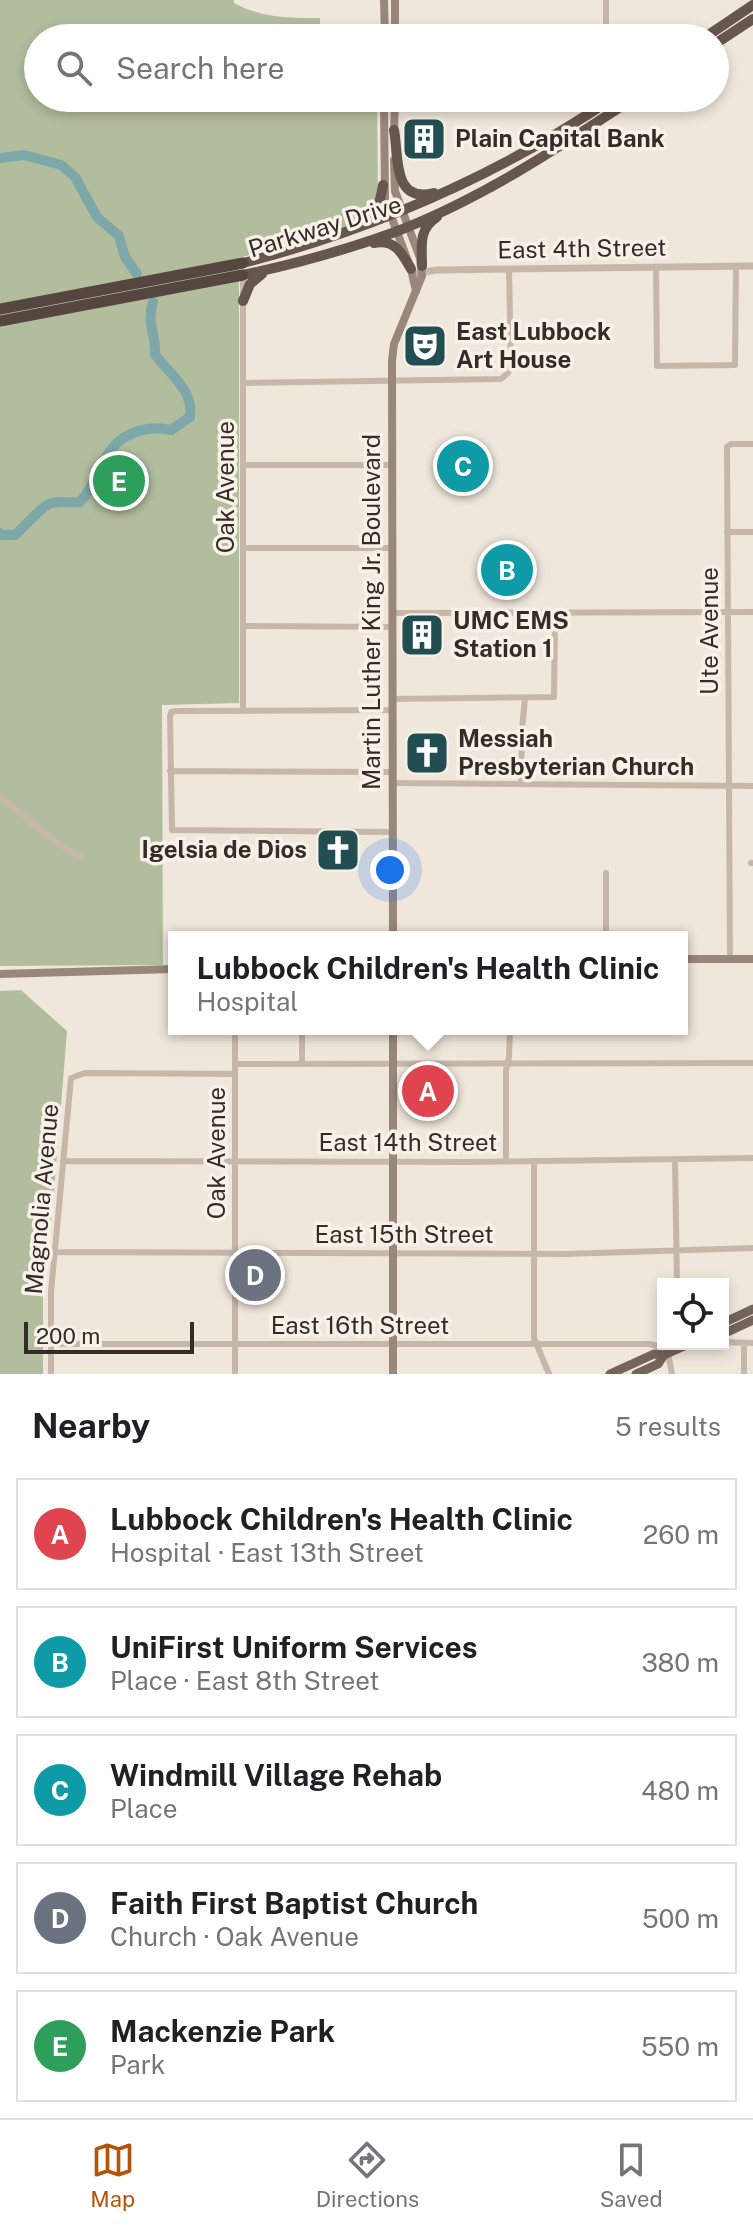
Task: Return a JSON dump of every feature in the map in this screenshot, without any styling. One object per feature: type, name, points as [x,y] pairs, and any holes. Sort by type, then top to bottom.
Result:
[{"type":"highway","points":[[725,24],[753,5]]},
{"type":"highway","points":[[729,35],[753,19]]},
{"type":"highway","name":"Parkway Drive","points":[[0,321],[243,269],[391,216],[543,142],[591,112]]},
{"type":"highway","name":"Parkway Drive","points":[[0,309],[243,269],[275,268],[326,255],[396,231],[459,203],[521,171],[610,112]]},
{"type":"highway","points":[[394,130],[398,171],[406,188],[424,195],[459,185]]},
{"type":"highway","points":[[336,235],[370,218],[378,208],[383,185]]},
{"type":"highway","points":[[417,271],[426,227],[459,203]]},
{"type":"highway","points":[[326,255],[375,242],[389,243],[397,247],[417,271]]},
{"type":"highway","points":[[243,301],[250,284],[275,268]]},
{"type":"main road","points":[[384,0],[385,24]]},
{"type":"main road","points":[[395,0],[395,24]]},
{"type":"main road","points":[[384,112],[383,185],[396,231],[417,271]]},
{"type":"main road","points":[[395,112],[393,182],[408,226],[417,271]]},
{"type":"main road","name":"Martin Luther King Jr. Boulevard","points":[[393,931],[392,383],[394,344],[416,291],[417,271]]},
{"type":"main road","points":[[688,959],[753,959]]},
{"type":"main road","points":[[0,974],[168,969]]},
{"type":"main road","points":[[393,1035],[393,1374]]},
{"type":"main road","points":[[729,1320],[753,1309]]},
{"type":"main road","points":[[729,1331],[753,1320]]},
{"type":"main road","points":[[636,1374],[658,1364],[674,1350]]},
{"type":"main road","points":[[610,1374],[654,1354],[666,1354]]},
{"type":"street","points":[[606,0],[606,24]]},
{"type":"street","points":[[656,268],[657,366],[735,365],[736,266]]},
{"type":"street","name":"East 4th Street","points":[[417,271],[753,266]]},
{"type":"street","name":"Oak Avenue","points":[[243,269],[243,711]]},
{"type":"street","points":[[244,383],[494,381],[505,376],[511,364],[509,269]]},
{"type":"street","name":"Ute Avenue","points":[[730,959],[732,890],[727,447],[731,444],[753,444]]},
{"type":"street","points":[[244,465],[392,465]]},
{"type":"street","points":[[727,532],[753,532]]},
{"type":"street","points":[[244,548],[392,548]]},
{"type":"street","points":[[393,613],[753,612]]},
{"type":"street","points":[[392,699],[554,697],[555,613]]},
{"type":"street","points":[[244,626],[393,627]]},
{"type":"street","points":[[521,784],[525,698]]},
{"type":"street","points":[[392,710],[171,712],[170,771],[172,830],[392,832]]},
{"type":"street","points":[[170,771],[392,772]]},
{"type":"street","points":[[392,783],[753,786]]},
{"type":"street","points":[[0,797],[61,846],[81,858]]},
{"type":"street","points":[[606,873],[606,931]]},
{"type":"street","name":"Oak Avenue","points":[[235,1035],[235,1374]]},
{"type":"street","points":[[302,1035],[302,1064]]},
{"type":"street","points":[[506,1161],[510,1035]]},
{"type":"street","points":[[235,1064],[753,1063]]},
{"type":"street","name":"Magnolia Avenue","points":[[51,1374],[55,1252],[73,1077],[85,1073],[235,1074]]},
{"type":"street","name":"East 14th Street","points":[[63,1161],[753,1158]]},
{"type":"street","points":[[675,1159],[677,1278]]},
{"type":"street","points":[[534,1161],[535,1344],[549,1374]]},
{"type":"street","name":"East 15th Street","points":[[55,1252],[533,1254],[753,1248]]},
{"type":"street","points":[[729,1342],[753,1343]]},
{"type":"street","points":[[744,1343],[744,1374]]},
{"type":"street","name":"East 16th Street","points":[[50,1344],[650,1344],[666,1354]]},
{"type":"street","points":[[666,1354],[672,1374]]},
{"type":"green space","points":[[0,0],[234,0],[244,8],[265,14],[320,18],[320,24],[24,24],[24,112],[377,112],[378,192],[370,215],[348,226],[239,258],[239,703],[162,705],[163,965],[0,966]]},
{"type":"green space","points":[[21,990],[67,1031],[43,1294],[43,1374],[0,1374],[0,991]]},
{"type":"waterway","points":[[0,158],[24,155],[61,165],[75,177],[97,217],[119,236],[125,257],[137,274]]},
{"type":"waterway","points":[[0,533],[15,535],[48,504],[80,502],[108,454],[122,439],[147,429],[171,430],[190,417],[184,390],[155,354],[150,316],[153,302]]},
{"type":"place","name":"Plain Capital Bank","points":[[424,139]]},
{"type":"place","name":"East Lubbock Art House","points":[[425,346]]},
{"type":"place","name":"Windmill Village Rehab","points":[[463,466]]},
{"type":"place","name":"Mackenzie Park","points":[[119,481]]},
{"type":"place","name":"UniFirst Uniform Services","points":[[507,570]]},
{"type":"place","name":"UMC EMS Station 1","points":[[422,635]]},
{"type":"place","name":"Messiah Presbyterian Church","points":[[427,753]]},
{"type":"place","name":"Igelsia de Dios","points":[[338,850]]},
{"type":"place","name":"Lubbock Children's Health Clinic","points":[[428,1091]]},
{"type":"place","name":"Faith First Baptist Church","points":[[255,1275]]}]
